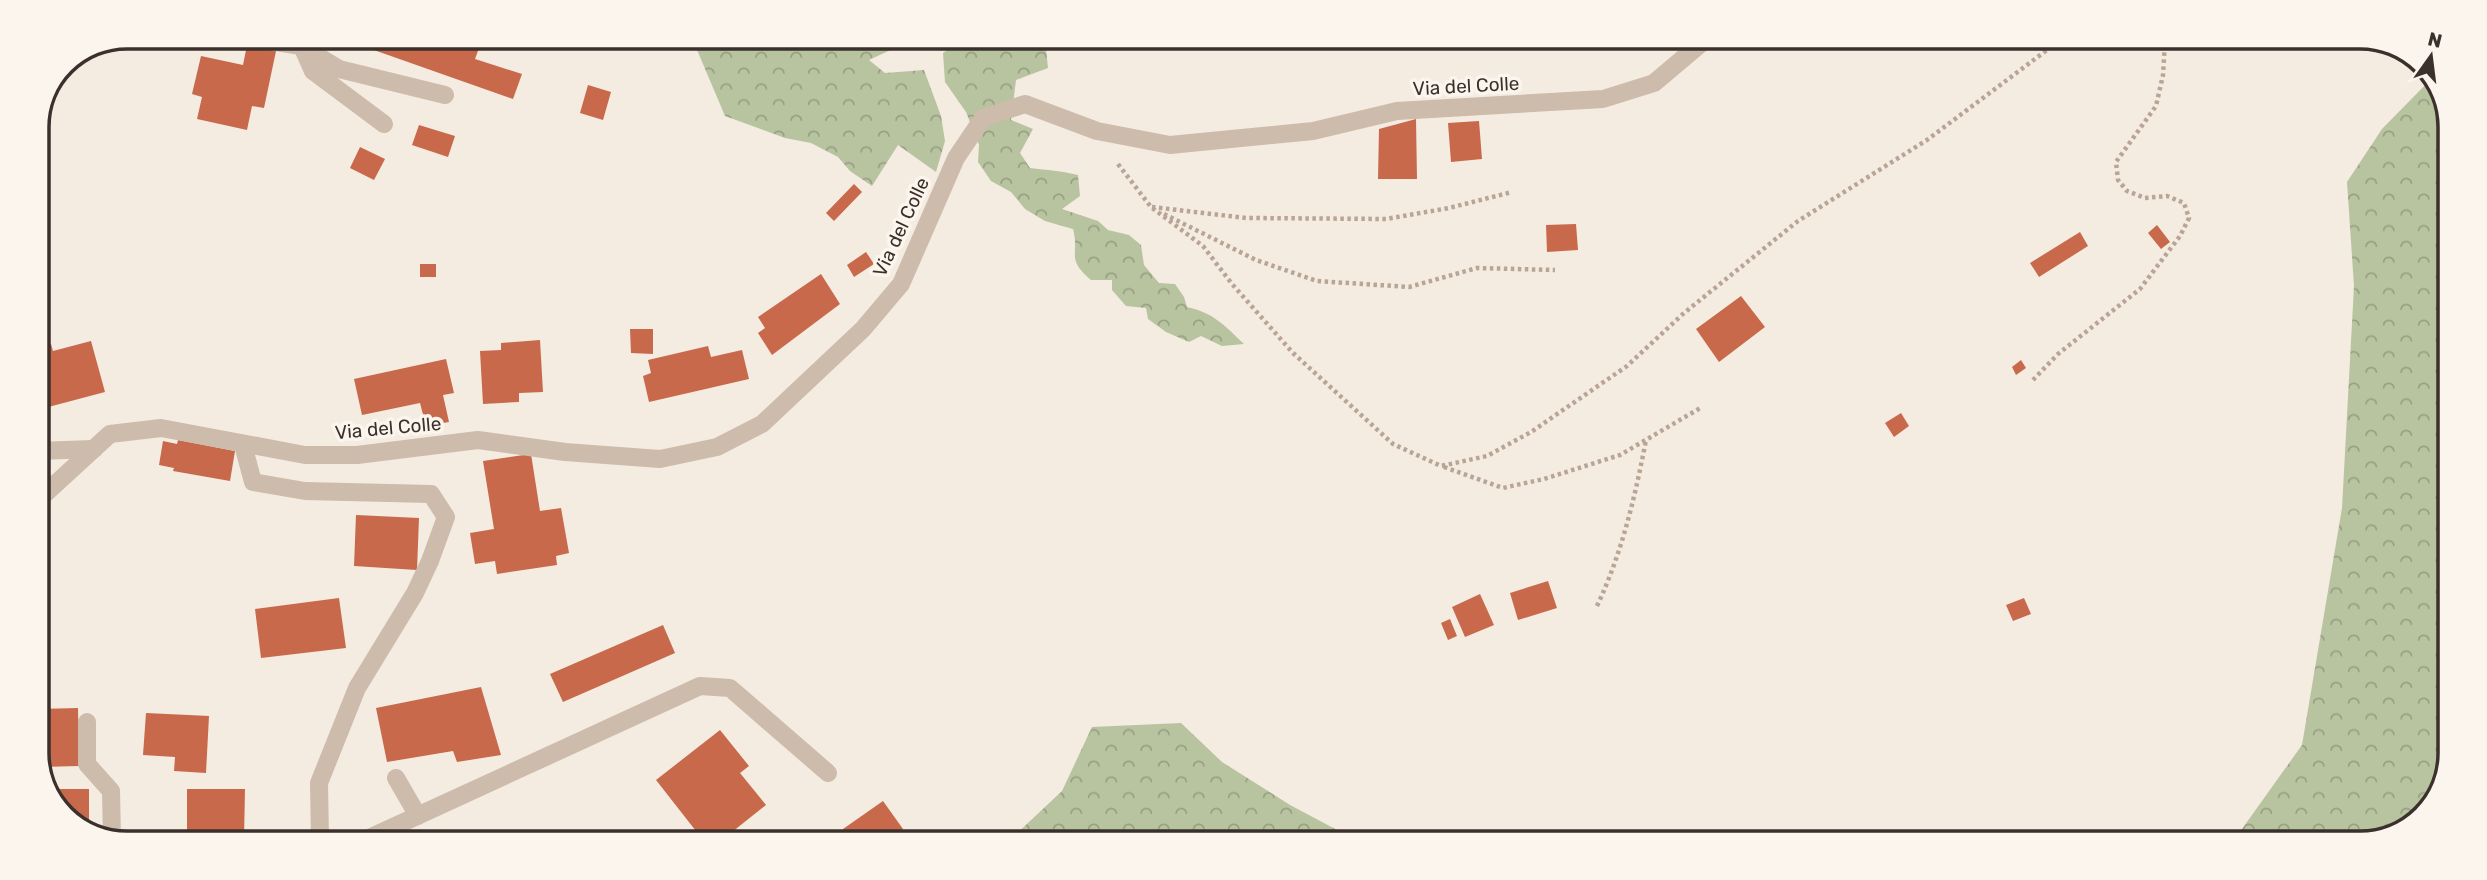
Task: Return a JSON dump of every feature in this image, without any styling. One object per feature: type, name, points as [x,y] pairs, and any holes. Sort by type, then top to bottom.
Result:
[{"type":"street","points":[[304,49],[313,71],[384,124]]},
{"type":"street","points":[[312,49],[339,69],[446,94]]},
{"type":"street","name":"Via del Colle","points":[[49,490],[110,434],[161,428],[305,455],[357,455],[478,440],[565,452],[660,459],[717,447],[762,424],[863,330],[901,284],[956,158],[983,118],[1025,104],[1097,131],[1170,145],[1313,131],[1397,111],[1603,99],[1654,83],[1694,49]]},
{"type":"street","points":[[243,445],[253,482],[305,491],[431,494],[446,517],[415,593],[357,688],[319,783],[320,831]]},
{"type":"street","points":[[49,451],[94,450]]},
{"type":"street","points":[[385,831],[700,687],[730,688],[828,773]]},
{"type":"street","points":[[87,722],[87,764],[111,791],[112,829]]},
{"type":"street","points":[[396,778],[418,816]]},
{"type":"path","points":[[1441,466],[1487,456],[1531,432],[1627,366],[1684,313],[1798,221],[1927,140],[2048,49]]},
{"type":"path","points":[[2034,380],[2059,354],[2140,289],[2180,236],[2189,218],[2184,203],[2168,196],[2145,198],[2127,191],[2118,180],[2116,162],[2156,106],[2163,75],[2165,49]]},
{"type":"path","points":[[1097,131],[1109,152],[1151,207],[1203,246],[1232,284],[1293,353],[1393,444],[1441,466],[1503,488],[1544,479],[1620,455],[1702,407]]},
{"type":"path","points":[[1151,207],[1246,218],[1386,219],[1448,208],[1512,192]]},
{"type":"path","points":[[1151,207],[1256,260],[1317,281],[1409,287],[1477,268],[1555,270]]},
{"type":"path","points":[[1597,606],[1616,561],[1646,440]]},
{"type":"green space","points":[[697,49],[893,49],[869,60],[885,73],[924,70],[941,116],[945,141],[936,172],[898,145],[872,186],[850,171],[838,157],[811,143],[785,138],[725,116]]},
{"type":"green space","points":[[949,49],[1046,49],[1048,68],[1016,80],[1011,120],[1033,129],[1020,153],[1030,168],[1078,175],[1080,196],[1062,209],[1098,221],[1108,230],[1129,235],[1141,245],[1144,265],[1159,283],[1175,284],[1187,307],[1212,316],[1244,344],[1222,346],[1201,336],[1189,342],[1166,332],[1148,319],[1146,308],[1126,306],[1112,290],[1112,280],[1091,280],[1083,273],[1076,261],[1073,229],[1045,221],[1025,209],[1011,192],[991,181],[978,162],[979,145],[966,112],[945,82],[943,53]]},
{"type":"green space","points":[[2419,91],[2429,91],[2438,122],[2437,763],[2434,778],[2422,800],[2403,818],[2390,825],[2360,831],[2241,831],[2302,745],[2342,508],[2354,286],[2347,182],[2382,129]]},
{"type":"green space","points":[[1181,723],[1222,762],[1290,805],[1339,831],[1019,831],[1062,791],[1092,727]]},
{"type":"building","points":[[246,49],[276,51],[264,108],[252,106],[247,130],[197,119],[202,97],[192,94],[201,56],[243,65]]},
{"type":"building","points":[[371,49],[479,49],[475,59],[522,74],[513,99]]},
{"type":"building","points":[[588,85],[611,92],[603,120],[580,113]]},
{"type":"building","points":[[1416,119],[1417,179],[1378,179],[1379,129]]},
{"type":"building","points":[[1479,121],[1482,159],[1451,162],[1448,123]]},
{"type":"building","points":[[419,125],[455,136],[448,157],[412,145]]},
{"type":"building","points":[[360,147],[385,159],[374,180],[350,168]]},
{"type":"building","points":[[854,184],[862,192],[834,221],[826,213]]},
{"type":"building","points":[[1576,224],[1578,250],[1547,252],[1546,225]]},
{"type":"building","points":[[2157,225],[2170,242],[2161,249],[2148,233]]},
{"type":"building","points":[[2080,232],[2088,246],[2039,277],[2030,263]]},
{"type":"building","points":[[866,252],[874,264],[854,277],[847,265]]},
{"type":"building","points":[[420,264],[436,264],[436,277],[420,277]]},
{"type":"building","points":[[821,274],[840,304],[772,355],[758,333],[765,328],[758,317]]},
{"type":"building","points":[[1741,296],[1765,327],[1719,362],[1696,329]]},
{"type":"building","points":[[630,329],[653,329],[653,354],[631,353]]},
{"type":"building","points":[[540,340],[543,392],[519,393],[519,402],[483,404],[480,351],[501,350],[501,343]]},
{"type":"building","points":[[91,341],[105,392],[49,407],[49,344],[53,351]]},
{"type":"building","points":[[708,346],[711,357],[742,350],[749,379],[649,402],[643,376],[651,373],[648,360]]},
{"type":"building","points":[[446,359],[454,393],[443,395],[449,422],[426,426],[420,403],[362,415],[354,379]]},
{"type":"building","points":[[2021,360],[2026,368],[2016,375],[2012,367]]},
{"type":"building","points":[[1901,413],[1909,426],[1894,437],[1885,423]]},
{"type":"building","points":[[178,440],[235,451],[230,481],[173,471],[174,468],[159,465],[163,441],[177,444]]},
{"type":"building","points":[[531,454],[540,511],[561,508],[569,553],[556,556],[557,565],[497,574],[495,561],[475,564],[470,533],[494,529],[483,461]]},
{"type":"building","points":[[356,515],[419,518],[417,570],[354,566]]},
{"type":"building","points":[[1548,581],[1557,608],[1518,620],[1510,593]]},
{"type":"building","points":[[1480,594],[1494,625],[1465,637],[1452,607]]},
{"type":"building","points":[[339,598],[346,648],[261,658],[255,609]]},
{"type":"building","points":[[2024,598],[2031,614],[2013,621],[2006,605]]},
{"type":"building","points":[[1450,619],[1457,636],[1448,640],[1441,623]]},
{"type":"building","points":[[663,625],[675,653],[563,702],[550,674]]},
{"type":"building","points":[[481,687],[501,755],[457,762],[453,751],[387,762],[376,708]]},
{"type":"building","points":[[78,708],[79,766],[51,767],[49,709]]},
{"type":"building","points":[[146,713],[209,716],[206,773],[174,771],[175,757],[143,755]]},
{"type":"building","points":[[720,730],[749,766],[740,773],[766,805],[733,831],[696,831],[656,780]]},
{"type":"building","points":[[58,789],[89,789],[89,821],[72,808]]},
{"type":"building","points":[[187,789],[245,789],[244,831],[187,831]]},
{"type":"building","points":[[883,801],[903,829],[844,831],[843,829]]}]
